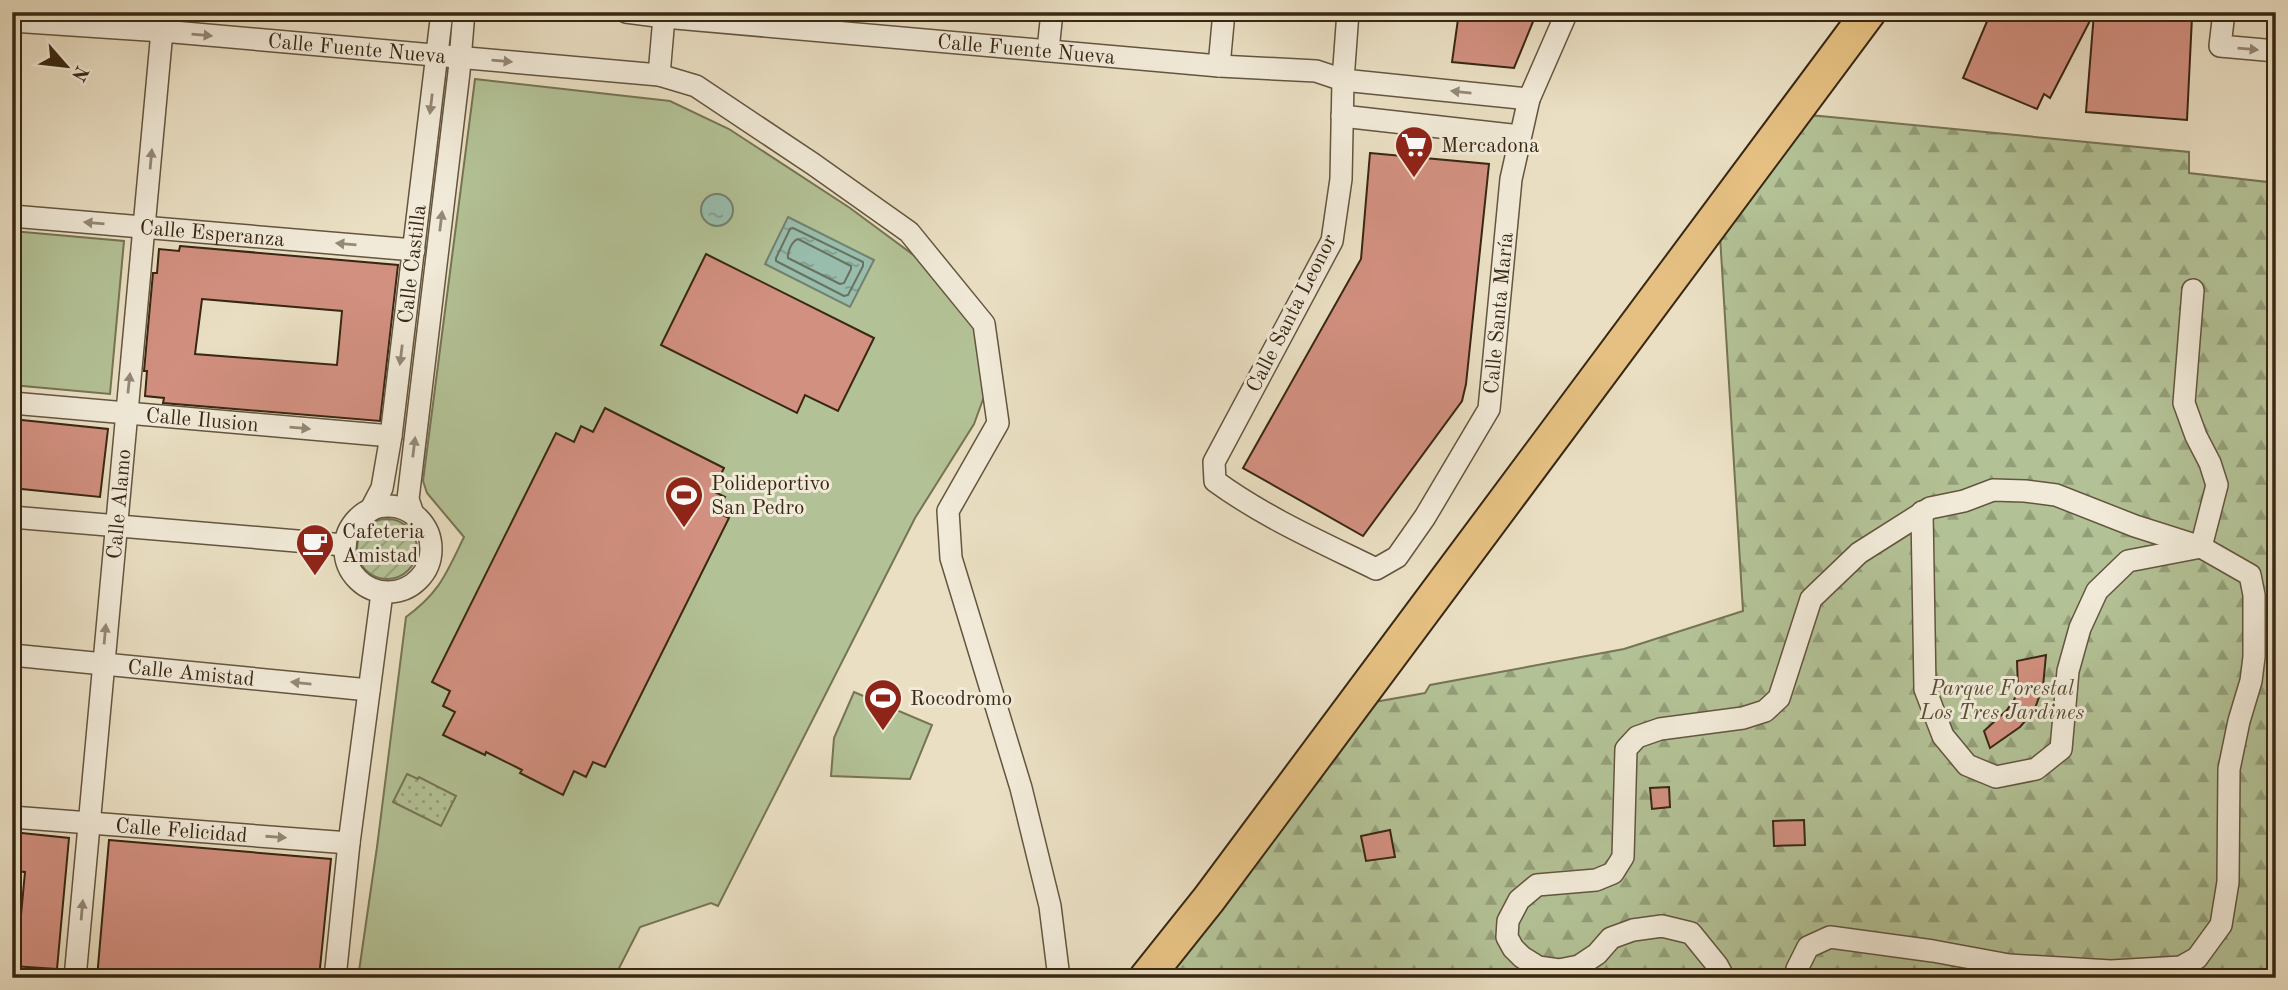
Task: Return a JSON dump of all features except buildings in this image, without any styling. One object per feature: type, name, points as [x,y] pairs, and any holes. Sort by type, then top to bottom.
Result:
[{"type":"main road","points":[[1146,978],[1234,866],[1869,12]]},
{"type":"street","name":"Calle Castilla","points":[[370,511],[382,488],[391,436],[442,12]]},
{"type":"street","points":[[413,514],[408,499],[464,12]]},
{"type":"street","name":"Calle Fuente Nueva","points":[[626,12],[664,17],[787,20],[1048,50],[1219,66],[1317,71],[1343,80],[1529,99]]},
{"type":"street","points":[[1048,50],[1052,12]]},
{"type":"street","points":[[1219,66],[1224,12]]},
{"type":"street","name":"Calle Santa Leonor","points":[[1215,481],[1214,462],[1332,241],[1341,179],[1343,80],[1348,12]]},
{"type":"street","name":"Calle Santa María","points":[[1215,481],[1234,495],[1296,530],[1376,569],[1397,557],[1425,517],[1489,409],[1511,179],[1529,99],[1567,12]]},
{"type":"street","points":[[2224,12],[2220,46],[2276,51]]},
{"type":"street","points":[[659,75],[664,17]]},
{"type":"street","name":"Calle Fuente Nueva","points":[[12,21],[162,31],[659,75],[695,86],[909,232],[984,324],[998,423],[948,511],[951,558],[1021,788],[1050,906],[1059,978]]},
{"type":"street","name":"Calle Alamo","points":[[75,978],[162,31]]},
{"type":"street","points":[[1342,116],[1520,136]]},
{"type":"street","name":"Calle Esperanza","points":[[12,216],[414,250]]},
{"type":"street","points":[[2193,290],[2183,403],[2217,485],[2201,547]]},
{"type":"street","name":"Calle Ilusion","points":[[12,403],[391,436]]},
{"type":"street","points":[[1724,978],[1691,933],[1662,926],[1633,930],[1611,937],[1597,954],[1579,966],[1559,970],[1538,967],[1513,948],[1507,937],[1508,921],[1519,900],[1537,885],[1596,880],[1612,873],[1623,857],[1626,750],[1637,737],[1660,729],[1743,718],[1765,711],[1779,698],[1811,599],[1859,552],[1930,508],[1993,491],[2025,491],[2056,495],[2135,526],[2201,547],[2250,575],[2254,595],[2254,657],[2251,681],[2229,769],[2228,882],[2221,925],[2197,958],[2181,967],[2098,971],[2009,965],[1830,937],[1808,947],[1795,978]]},
{"type":"street","points":[[395,505],[413,514],[424,525],[430,538],[431,555],[427,569],[418,581],[397,591],[382,593],[365,584],[347,562],[344,545],[349,532],[358,520],[381,506],[395,505]]},
{"type":"street","points":[[1922,512],[1925,689],[1943,736],[1967,765],[1996,777],[2036,769],[2061,749],[2068,671],[2080,628],[2097,591],[2128,561],[2201,547]]},
{"type":"street","points":[[12,517],[344,545]]},
{"type":"street","points":[[335,978],[349,843],[382,593]]},
{"type":"street","name":"Calle Amistad","points":[[12,655],[369,690]]},
{"type":"street","name":"Calle Felicidad","points":[[12,817],[349,843]]},
{"type":"green space","name":"Polideportivo San Pedro","points":[[475,79],[670,101],[729,129],[850,208],[923,262],[977,326],[985,394],[974,424],[915,518],[718,906],[711,903],[640,927],[614,978],[358,978],[406,617],[435,590],[464,537],[427,493],[423,481]]},
{"type":"green space","name":"Parque Forestal Los Tres Jardines","points":[[1810,115],[2189,152],[2189,173],[2276,183],[2276,978],[1159,978],[1369,703],[1425,693],[1430,685],[1624,649],[1743,611],[1720,236]]},
{"type":"green space","points":[[12,231],[124,241],[110,394],[12,385]]},
{"type":"green space","points":[[381,519],[393,519],[412,532],[417,549],[415,561],[404,574],[393,579],[381,579],[362,566],[357,555],[357,543],[370,524]]},
{"type":"green space","name":"Rocodromo","points":[[854,692],[932,725],[910,779],[831,776],[834,738]]},
{"type":"green space","points":[[407,774],[418,779],[419,777],[456,796],[441,826],[393,802]]},
{"type":"water","points":[[717,194],[728,199],[733,210],[728,221],[717,226],[706,221],[701,210],[706,199]]},
{"type":"water","points":[[788,217],[874,260],[850,307],[765,264]]},
{"type":"place","name":"Mercadona","points":[[1414,179]]},
{"type":"place","name":"Polideportivo San Pedro","points":[[684,529]]},
{"type":"place","name":"Cafeteria Amistad","points":[[315,577]]},
{"type":"place","name":"Rocodromo","points":[[883,732]]}]
